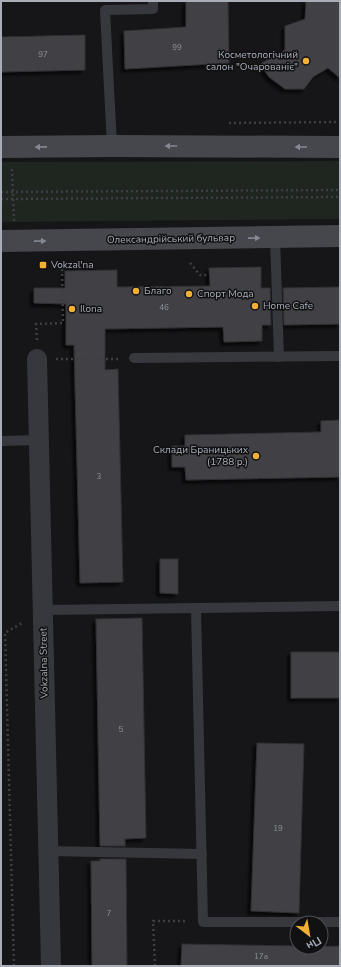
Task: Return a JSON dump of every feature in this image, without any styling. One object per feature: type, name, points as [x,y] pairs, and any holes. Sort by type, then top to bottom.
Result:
[{"type":"main road","points":[[1,147],[340,147]]},
{"type":"main road","name":"Олександрійський бульвар","points":[[1,241],[340,236]]},
{"type":"street","name":"Vokzalna Street","points":[[37,359],[51,966]]},
{"type":"lane","points":[[112,146],[105,10],[153,10],[153,1]]},
{"type":"lane","points":[[275,237],[279,357]]},
{"type":"lane","points":[[134,358],[340,356]]},
{"type":"lane","points":[[1,441],[39,440]]},
{"type":"lane","points":[[43,610],[340,606]]},
{"type":"lane","points":[[196,608],[203,922],[340,922]]},
{"type":"lane","points":[[48,851],[202,854]]},
{"type":"path","points":[[12,170],[14,221]]},
{"type":"path","points":[[1,192],[340,190]]},
{"type":"path","points":[[1,199],[340,197]]},
{"type":"path","points":[[190,263],[200,275],[208,275]]},
{"type":"path","points":[[62,265],[63,323],[36,324],[37,359],[134,358]]},
{"type":"path","points":[[14,966],[5,633],[43,610]]},
{"type":"path","points":[[155,966],[153,921],[203,922]]},
{"type":"shaded area","points":[[340,161],[340,219],[1,222],[1,162]]},
{"type":"building","points":[[186,1],[228,1],[229,63],[125,69],[124,31],[186,27]]},
{"type":"building","points":[[306,1],[340,1],[340,78],[328,68],[313,77],[304,89],[285,89],[269,77],[260,64],[285,50],[285,26],[305,19]]},
{"type":"building","points":[[85,35],[85,70],[1,72],[1,37]]},
{"type":"building","points":[[261,267],[261,288],[270,288],[271,325],[262,325],[262,341],[224,342],[223,327],[105,329],[105,370],[118,369],[123,582],[80,583],[74,345],[66,345],[66,304],[34,303],[34,288],[65,288],[65,271],[117,270],[117,287],[210,286],[209,268]]},
{"type":"building","points":[[340,287],[340,324],[284,325],[283,288]]},
{"type":"building","name":"Склади Браницьких (1788 р.)","points":[[340,420],[340,477],[186,480],[185,467],[172,467],[172,446],[185,446],[185,435],[321,432],[321,421]]},
{"type":"building","points":[[160,559],[178,559],[178,594],[160,593]]},
{"type":"building","points":[[142,618],[146,838],[125,839],[125,846],[100,846],[96,619]]},
{"type":"building","points":[[291,652],[340,652],[340,698],[291,698]]},
{"type":"building","points":[[257,743],[304,744],[299,913],[251,911]]},
{"type":"building","points":[[100,859],[126,859],[127,966],[92,966],[91,861],[100,861]]},
{"type":"building","points":[[182,944],[289,946],[289,955],[329,955],[329,946],[340,946],[340,966],[181,966]]},
{"type":"place","name":"Косметологічний салон \"Очарованіє\"","points":[[306,61]]},
{"type":"place","name":"Vokzal'na","points":[[43,265]]},
{"type":"place","name":"Благо","points":[[136,291]]},
{"type":"place","name":"Спорт Мода","points":[[189,294]]},
{"type":"place","name":"Home Cafe","points":[[255,306]]},
{"type":"place","name":"Ilona","points":[[72,309]]},
{"type":"place","name":"Склади Браницьких (1788 р.)","points":[[256,456]]}]
